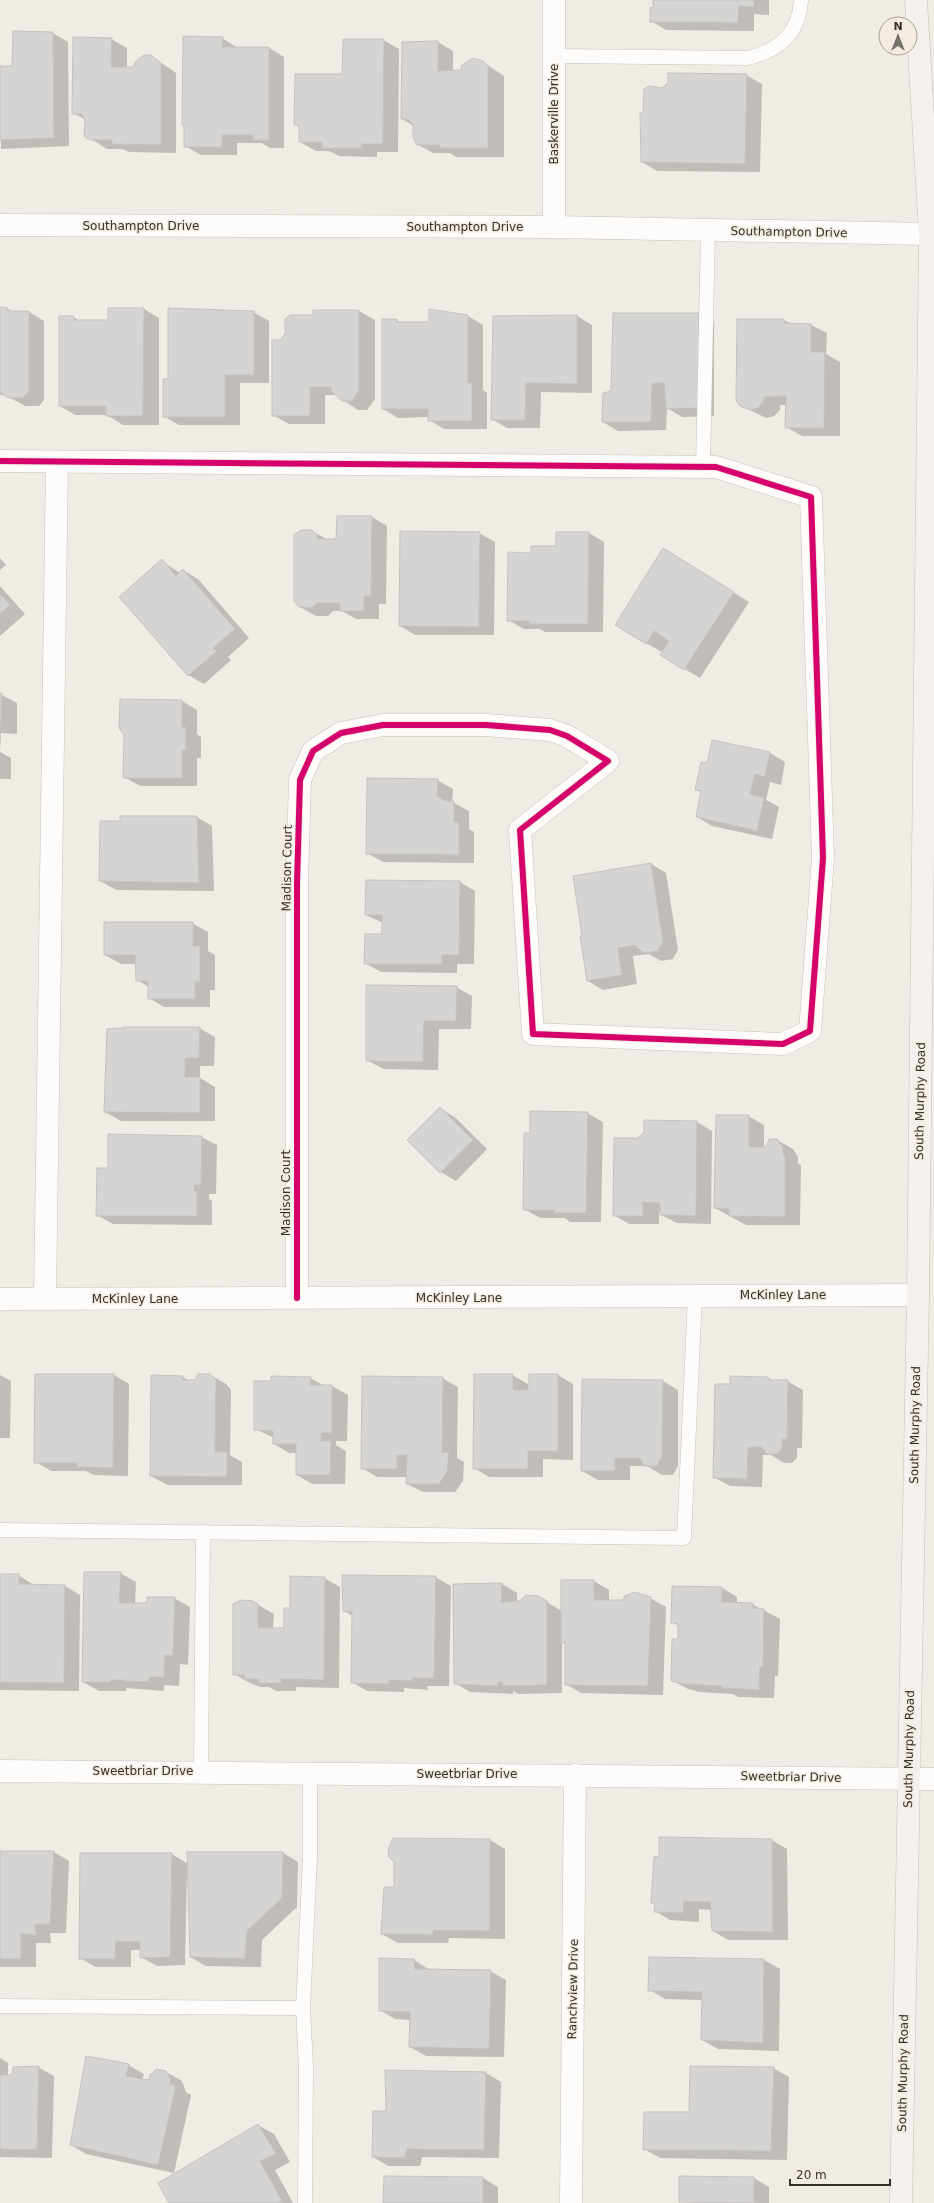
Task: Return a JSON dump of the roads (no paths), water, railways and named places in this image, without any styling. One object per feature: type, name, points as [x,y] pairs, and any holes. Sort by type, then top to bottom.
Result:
[{"type":"main road","name":"South Murphy Road","points":[[901,2203],[908,1778],[926,1295],[932,234],[916,0]]},
{"type":"street","name":"Baskerville Drive","points":[[554,0],[554,228]]},
{"type":"street","name":"Southampton Drive","points":[[0,225],[554,228],[932,234]]},
{"type":"street","points":[[0,461],[703,467]]},
{"type":"street","points":[[45,1299],[57,462]]},
{"type":"street","name":"Madison Court","points":[[297,1298],[297,883],[300,780],[313,751],[341,733],[383,725],[486,725],[550,730],[567,736],[608,761],[520,830],[533,1034],[783,1044],[810,1031],[823,858],[811,497],[716,467],[703,467]]},
{"type":"street","name":"McKinley Lane","points":[[0,1299],[926,1295]]},
{"type":"street","name":"Sweetbriar Drive","points":[[0,1771],[934,1779]]},
{"type":"street","name":"Ranchview Drive","points":[[571,2203],[575,1775]]},
{"type":"lane","points":[[554,56],[748,58],[765,54],[784,41],[796,24],[801,0]]},
{"type":"lane","points":[[703,467],[708,230]]},
{"type":"lane","points":[[0,1530],[684,1538],[695,1296]]},
{"type":"lane","points":[[201,1772],[204,1532]]},
{"type":"lane","points":[[305,2203],[306,2068],[303,2008],[310,1856],[310,1773]]},
{"type":"lane","points":[[0,2006],[303,2008]]}]
